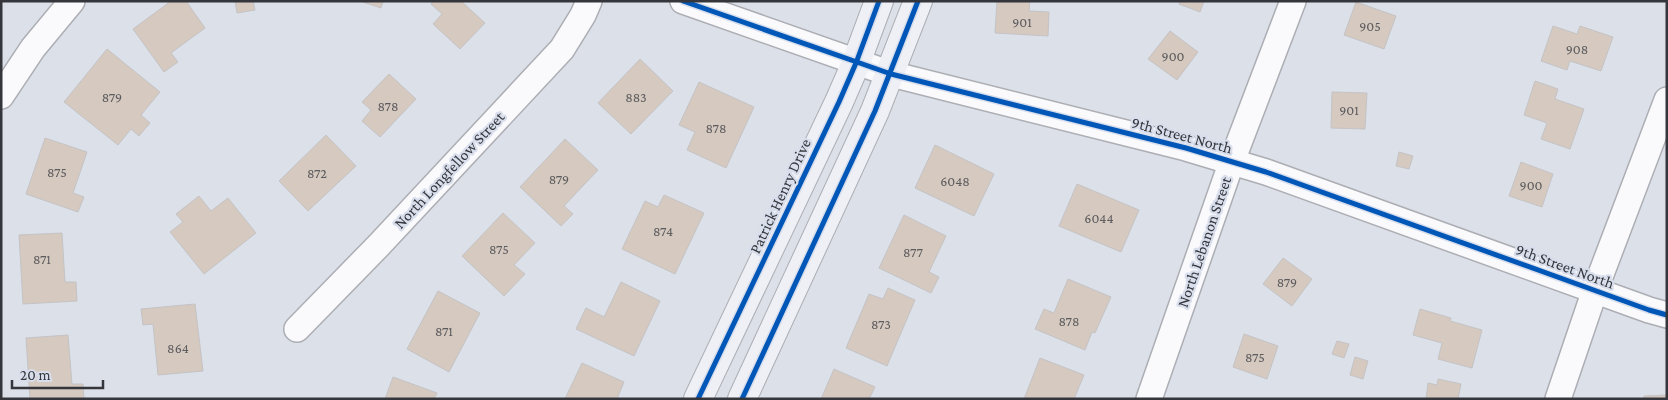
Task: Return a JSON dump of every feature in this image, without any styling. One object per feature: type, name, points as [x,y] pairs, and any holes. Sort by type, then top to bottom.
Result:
[{"type":"street","points":[[1,96],[28,54],[72,1]]},
{"type":"street","name":"North Longfellow Street","points":[[297,329],[379,245],[562,50],[583,15],[589,1]]},
{"type":"street","name":"9th Street North","points":[[683,1],[891,74],[1232,161],[1285,178],[1667,315]]},
{"type":"street","name":"Patrick Henry Drive","points":[[698,399],[856,63],[879,1]]},
{"type":"street","points":[[742,399],[871,120],[891,74],[918,1]]},
{"type":"street","name":"North Lebanon Street","points":[[1149,399],[1232,161],[1293,1]]},
{"type":"street","points":[[1558,399],[1595,290],[1667,100]]},
{"type":"building","points":[[171,1],[186,1],[205,28],[171,53],[178,62],[164,72],[133,29]]},
{"type":"building","points":[[235,1],[253,1],[255,10],[237,13]]},
{"type":"building","points":[[360,1],[383,1],[381,8]]},
{"type":"building","points":[[433,1],[461,1],[485,23],[460,49],[433,24],[442,14],[431,4]]},
{"type":"building","points":[[997,1],[1030,1],[1029,11],[1049,12],[1048,36],[995,33]]},
{"type":"building","points":[[1180,1],[1204,1],[1200,12],[1179,4]]},
{"type":"building","points":[[1356,2],[1396,16],[1384,49],[1344,35]]},
{"type":"building","points":[[1553,26],[1577,34],[1580,26],[1613,37],[1601,71],[1570,61],[1567,70],[1541,61]]},
{"type":"building","points":[[1170,31],[1198,52],[1177,80],[1148,59]]},
{"type":"building","points":[[107,49],[160,92],[141,115],[150,123],[139,136],[131,129],[118,145],[64,102]]},
{"type":"building","points":[[640,59],[673,91],[631,134],[598,103]]},
{"type":"building","points":[[389,74],[416,99],[380,137],[362,121],[371,110],[362,102]]},
{"type":"building","points":[[1535,81],[1558,89],[1555,99],[1584,109],[1570,149],[1541,139],[1547,123],[1524,115]]},
{"type":"building","points":[[699,82],[754,107],[726,168],[687,150],[695,132],[679,125]]},
{"type":"building","points":[[1332,92],[1367,93],[1365,129],[1331,128]]},
{"type":"building","points":[[326,135],[356,166],[308,211],[279,181]]},
{"type":"building","points":[[45,138],[87,152],[73,193],[84,197],[78,212],[26,194]]},
{"type":"building","points":[[565,139],[598,170],[564,206],[573,214],[561,226],[520,187]]},
{"type":"building","points":[[935,145],[994,174],[974,216],[915,188]]},
{"type":"building","points":[[1399,152],[1413,156],[1409,169],[1396,166]]},
{"type":"building","points":[[1521,162],[1553,174],[1542,207],[1509,196]]},
{"type":"building","points":[[1077,184],[1139,210],[1121,252],[1059,226]]},
{"type":"building","points":[[664,195],[704,213],[675,274],[622,249],[645,201],[658,207]]},
{"type":"building","points":[[199,196],[211,211],[228,198],[256,233],[204,274],[170,232],[183,222],[176,214]]},
{"type":"building","points":[[503,213],[535,243],[514,265],[525,274],[504,296],[462,256]]},
{"type":"building","points":[[904,215],[946,236],[929,272],[939,277],[931,293],[879,268]]},
{"type":"building","points":[[62,233],[65,282],[76,282],[77,301],[23,304],[19,235]]},
{"type":"building","points":[[1283,258],[1312,279],[1292,306],[1263,284]]},
{"type":"building","points":[[1068,279],[1111,297],[1095,333],[1092,332],[1085,350],[1035,329],[1044,309],[1054,313]]},
{"type":"building","points":[[621,282],[660,301],[634,356],[576,329],[586,308],[604,317]]},
{"type":"building","points":[[888,288],[915,300],[887,366],[846,348],[869,294],[883,299]]},
{"type":"building","points":[[438,291],[480,313],[449,372],[407,349]]},
{"type":"building","points":[[195,304],[203,371],[158,375],[153,324],[143,325],[141,309]]},
{"type":"building","points":[[1420,309],[1451,318],[1450,321],[1482,330],[1472,368],[1438,359],[1442,343],[1413,335]]},
{"type":"building","points":[[1244,334],[1278,346],[1267,379],[1233,367]]},
{"type":"building","points":[[68,335],[72,384],[83,384],[84,399],[30,399],[26,338]]},
{"type":"building","points":[[1337,341],[1349,344],[1344,358],[1332,354]]},
{"type":"building","points":[[1355,357],[1368,361],[1363,379],[1350,375]]},
{"type":"building","points":[[1040,358],[1084,375],[1074,399],[1024,399]]},
{"type":"building","points":[[582,363],[624,382],[617,399],[565,399]]},
{"type":"building","points":[[834,369],[875,387],[869,399],[821,399]]},
{"type":"building","points":[[393,377],[437,393],[434,399],[385,399]]},
{"type":"building","points":[[1438,379],[1461,384],[1458,399],[1426,399],[1428,383],[1437,385]]},
{"type":"building","points":[[1667,395],[1667,399],[1644,399],[1644,396]]},
{"type":"cycle path","points":[[683,1],[891,74],[1186,148],[1266,172],[1667,315]]},
{"type":"cycle path","points":[[698,399],[839,102],[879,1]]},
{"type":"cycle path","points":[[742,399],[875,111],[918,1]]}]
